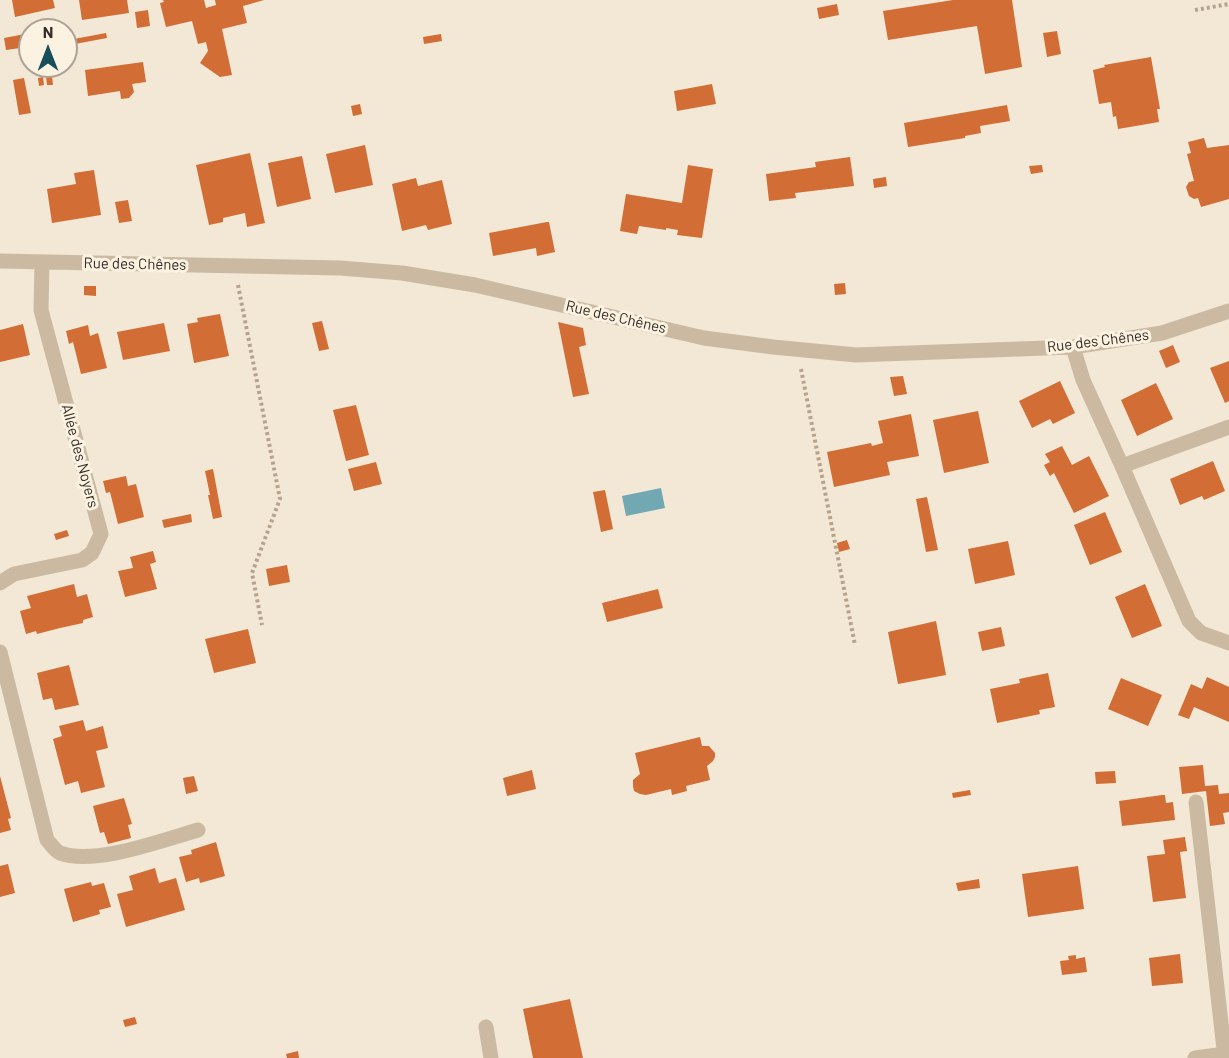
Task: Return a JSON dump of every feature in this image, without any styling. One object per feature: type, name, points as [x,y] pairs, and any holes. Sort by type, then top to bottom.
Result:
[{"type":"street","name":"Rue des Chênes","points":[[0,261],[340,268],[402,273],[475,285],[704,338],[856,355],[1073,347],[1162,333],[1229,311]]},
{"type":"street","name":"Allée des Noyers","points":[[0,583],[14,574],[82,560],[92,553],[101,534],[41,310],[42,262]]},
{"type":"street","points":[[1073,347],[1083,380],[1189,621],[1201,633],[1229,643]]},
{"type":"street","points":[[1122,466],[1229,427]]},
{"type":"street","points":[[0,652],[47,840],[58,853],[79,856],[108,855],[198,830]]},
{"type":"street","points":[[1195,1058],[1225,1056],[1196,802]]},
{"type":"street","points":[[486,1027],[491,1058]]},
{"type":"path","points":[[1195,10],[1229,4]]},
{"type":"path","points":[[234,266],[280,499],[252,573],[262,625]]},
{"type":"path","points":[[797,350],[855,645]]},
{"type":"water","points":[[661,488],[665,508],[626,516],[622,496]]},
{"type":"building","points":[[12,0],[53,0],[55,8],[15,17]]},
{"type":"building","points":[[79,0],[127,0],[129,13],[82,20]]},
{"type":"building","points":[[163,0],[204,0],[206,8],[216,5],[215,0],[264,0],[243,6],[247,23],[222,29],[232,75],[220,77],[200,63],[208,51],[206,42],[198,44],[192,21],[166,27],[160,3],[164,2]]},
{"type":"building","points":[[953,0],[1012,0],[1022,67],[985,74],[977,26],[888,40],[883,11]]},
{"type":"building","points":[[837,4],[839,15],[819,19],[817,8]]},
{"type":"building","points":[[148,10],[150,26],[137,28],[135,12]]},
{"type":"building","points":[[1057,31],[1061,54],[1047,57],[1043,33]]},
{"type":"building","points":[[106,33],[107,38],[78,43],[78,38]]},
{"type":"building","points":[[441,34],[442,41],[424,44],[423,37]]},
{"type":"building","points":[[18,35],[18,48],[6,50],[4,38]]},
{"type":"building","points":[[1151,57],[1160,109],[1157,109],[1159,122],[1118,129],[1116,116],[1113,117],[1111,102],[1099,104],[1093,70],[1105,67],[1104,65]]},
{"type":"building","points":[[143,62],[146,82],[132,84],[134,92],[129,98],[121,99],[120,91],[88,96],[85,70]]},
{"type":"building","points":[[24,78],[31,113],[19,115],[13,80]]},
{"type":"building","points":[[38,78],[43,78],[44,85],[39,86]]},
{"type":"building","points":[[46,78],[52,78],[53,85],[47,85]]},
{"type":"building","points":[[712,84],[716,104],[677,111],[674,91]]},
{"type":"building","points":[[360,104],[362,114],[353,116],[351,106]]},
{"type":"building","points":[[1007,105],[1010,121],[980,126],[981,133],[965,136],[965,138],[908,147],[904,123]]},
{"type":"building","points":[[1204,138],[1207,148],[1229,145],[1229,199],[1201,207],[1198,198],[1194,199],[1189,196],[1186,187],[1189,182],[1194,181],[1187,154],[1191,153],[1188,142]]},
{"type":"building","points":[[365,145],[373,185],[335,193],[326,154]]},
{"type":"building","points":[[250,153],[265,223],[247,227],[245,213],[223,218],[223,222],[209,225],[196,165]]},
{"type":"building","points":[[302,156],[311,199],[277,207],[268,163]]},
{"type":"building","points":[[850,157],[854,186],[795,193],[796,198],[769,201],[766,174],[816,167],[815,162]]},
{"type":"building","points":[[688,165],[713,169],[702,238],[677,235],[678,230],[666,228],[666,230],[639,226],[637,234],[620,231],[626,194],[682,203]]},
{"type":"building","points":[[1042,165],[1043,172],[1031,174],[1029,166]]},
{"type":"building","points":[[94,170],[101,215],[52,223],[47,189],[76,184],[74,173]]},
{"type":"building","points":[[886,177],[887,186],[874,188],[873,179]]},
{"type":"building","points":[[416,178],[418,186],[442,180],[452,224],[428,230],[426,225],[402,231],[392,184]]},
{"type":"building","points":[[128,200],[132,221],[119,223],[115,202]]},
{"type":"building","points":[[549,222],[555,252],[537,256],[536,248],[493,256],[489,233]]},
{"type":"building","points":[[845,283],[846,294],[835,295],[834,284]]},
{"type":"building","points":[[84,286],[96,286],[96,296],[84,295]]},
{"type":"building","points":[[220,314],[229,356],[194,363],[187,324],[198,322],[197,318]]},
{"type":"building","points":[[322,321],[329,349],[319,351],[312,323]]},
{"type":"building","points":[[558,322],[583,328],[586,345],[579,347],[589,394],[573,397]]},
{"type":"building","points":[[164,323],[170,351],[123,360],[117,332]]},
{"type":"building","points":[[23,324],[30,355],[0,362],[0,330]]},
{"type":"building","points":[[88,325],[90,336],[98,333],[107,368],[81,374],[73,342],[69,344],[66,331]]},
{"type":"building","points":[[1173,345],[1180,362],[1166,368],[1159,351]]},
{"type":"building","points":[[1229,361],[1229,401],[1225,403],[1210,368]]},
{"type":"building","points":[[903,376],[907,394],[894,396],[890,377]]},
{"type":"building","points":[[1060,381],[1075,413],[1053,424],[1050,419],[1032,428],[1019,401]]},
{"type":"building","points":[[1156,383],[1173,419],[1137,436],[1121,400]]},
{"type":"building","points":[[356,405],[369,455],[346,461],[333,410]]},
{"type":"building","points":[[978,411],[989,463],[944,473],[933,420]]},
{"type":"building","points":[[911,414],[919,456],[887,462],[890,475],[834,487],[827,452],[871,443],[872,446],[883,443],[878,421]]},
{"type":"building","points":[[1062,446],[1072,465],[1089,456],[1109,496],[1074,513],[1054,473],[1050,476],[1044,465],[1050,462],[1045,454]]},
{"type":"building","points":[[1213,461],[1225,491],[1204,500],[1202,496],[1180,505],[1170,479]]},
{"type":"building","points":[[376,462],[382,484],[354,491],[348,469]]},
{"type":"building","points":[[213,469],[222,517],[213,519],[205,471]]},
{"type":"building","points":[[126,476],[128,486],[136,484],[144,517],[118,524],[110,492],[106,493],[103,481]]},
{"type":"building","points":[[605,490],[613,529],[601,532],[593,492]]},
{"type":"building","points":[[927,497],[938,550],[926,552],[916,499]]},
{"type":"building","points":[[1105,512],[1122,552],[1090,565],[1074,525]]},
{"type":"building","points":[[191,514],[192,522],[164,528],[162,520]]},
{"type":"building","points":[[67,530],[69,536],[56,540],[54,534]]},
{"type":"building","points":[[847,540],[850,549],[839,552],[837,543]]},
{"type":"building","points":[[1008,541],[1015,575],[975,584],[968,549]]},
{"type":"building","points":[[153,551],[156,562],[150,564],[157,589],[125,597],[118,571],[133,568],[130,557]]},
{"type":"building","points":[[287,565],[290,582],[269,586],[266,569]]},
{"type":"building","points":[[74,584],[77,597],[87,594],[93,617],[83,620],[83,623],[37,634],[36,631],[26,634],[20,611],[31,608],[27,596]]},
{"type":"building","points":[[1145,584],[1162,626],[1132,638],[1115,597]]},
{"type":"building","points":[[658,589],[663,608],[607,622],[602,603]]},
{"type":"building","points":[[936,621],[946,675],[898,684],[888,632]]},
{"type":"building","points":[[1001,627],[1005,646],[982,651],[978,632]]},
{"type":"building","points":[[248,629],[256,663],[214,673],[205,639]]},
{"type":"building","points":[[69,665],[79,705],[55,710],[52,698],[43,700],[37,673]]},
{"type":"building","points":[[1048,673],[1055,707],[1039,710],[1040,714],[997,723],[990,689],[1020,683],[1019,679]]},
{"type":"building","points":[[1207,677],[1229,687],[1229,722],[1194,707],[1189,719],[1178,715],[1191,684],[1202,689]]},
{"type":"building","points":[[1121,678],[1162,695],[1148,726],[1108,709]]},
{"type":"building","points":[[83,720],[86,731],[103,726],[108,748],[96,751],[105,787],[81,793],[78,781],[65,785],[53,739],[62,736],[59,726]]},
{"type":"building","points":[[700,737],[702,746],[709,746],[715,753],[713,761],[707,766],[710,780],[686,786],[687,791],[672,795],[671,789],[646,795],[634,791],[633,780],[640,774],[635,753]]},
{"type":"building","points":[[1203,765],[1205,786],[1218,785],[1219,794],[1229,793],[1229,812],[1223,813],[1225,824],[1210,826],[1206,791],[1182,794],[1179,767]]},
{"type":"building","points":[[532,770],[536,789],[507,796],[503,778]]},
{"type":"building","points":[[1115,771],[1116,783],[1096,784],[1095,772]]},
{"type":"building","points":[[0,776],[11,818],[8,819],[11,830],[0,833]]},
{"type":"building","points":[[194,776],[198,791],[186,794],[183,778]]},
{"type":"building","points":[[970,790],[971,795],[953,798],[952,793]]},
{"type":"building","points":[[1165,795],[1166,803],[1173,802],[1175,820],[1122,826],[1119,801]]},
{"type":"building","points":[[124,798],[132,824],[128,825],[131,838],[108,844],[104,832],[100,833],[93,806]]},
{"type":"building","points":[[1185,837],[1187,851],[1180,852],[1186,898],[1153,902],[1147,856],[1165,854],[1163,840]]},
{"type":"building","points":[[216,842],[225,876],[200,883],[199,878],[186,882],[179,857],[192,854],[191,850]]},
{"type":"building","points":[[8,864],[15,893],[0,897],[0,866]]},
{"type":"building","points":[[1078,866],[1084,909],[1028,917],[1022,874]]},
{"type":"building","points":[[155,868],[159,883],[176,878],[185,910],[126,927],[117,894],[133,890],[129,876]]},
{"type":"building","points":[[979,879],[980,888],[958,891],[956,883]]},
{"type":"building","points":[[91,882],[92,886],[104,883],[111,907],[99,910],[100,914],[73,922],[64,889]]},
{"type":"building","points":[[1180,954],[1183,983],[1152,986],[1149,958]]},
{"type":"building","points":[[1076,955],[1076,959],[1085,957],[1087,972],[1062,975],[1060,961],[1069,960],[1068,956]]},
{"type":"building","points":[[570,999],[583,1058],[533,1058],[523,1009]]},
{"type":"building","points":[[135,1017],[137,1024],[125,1027],[123,1020]]},
{"type":"building","points":[[298,1051],[299,1058],[287,1058],[286,1054]]}]
